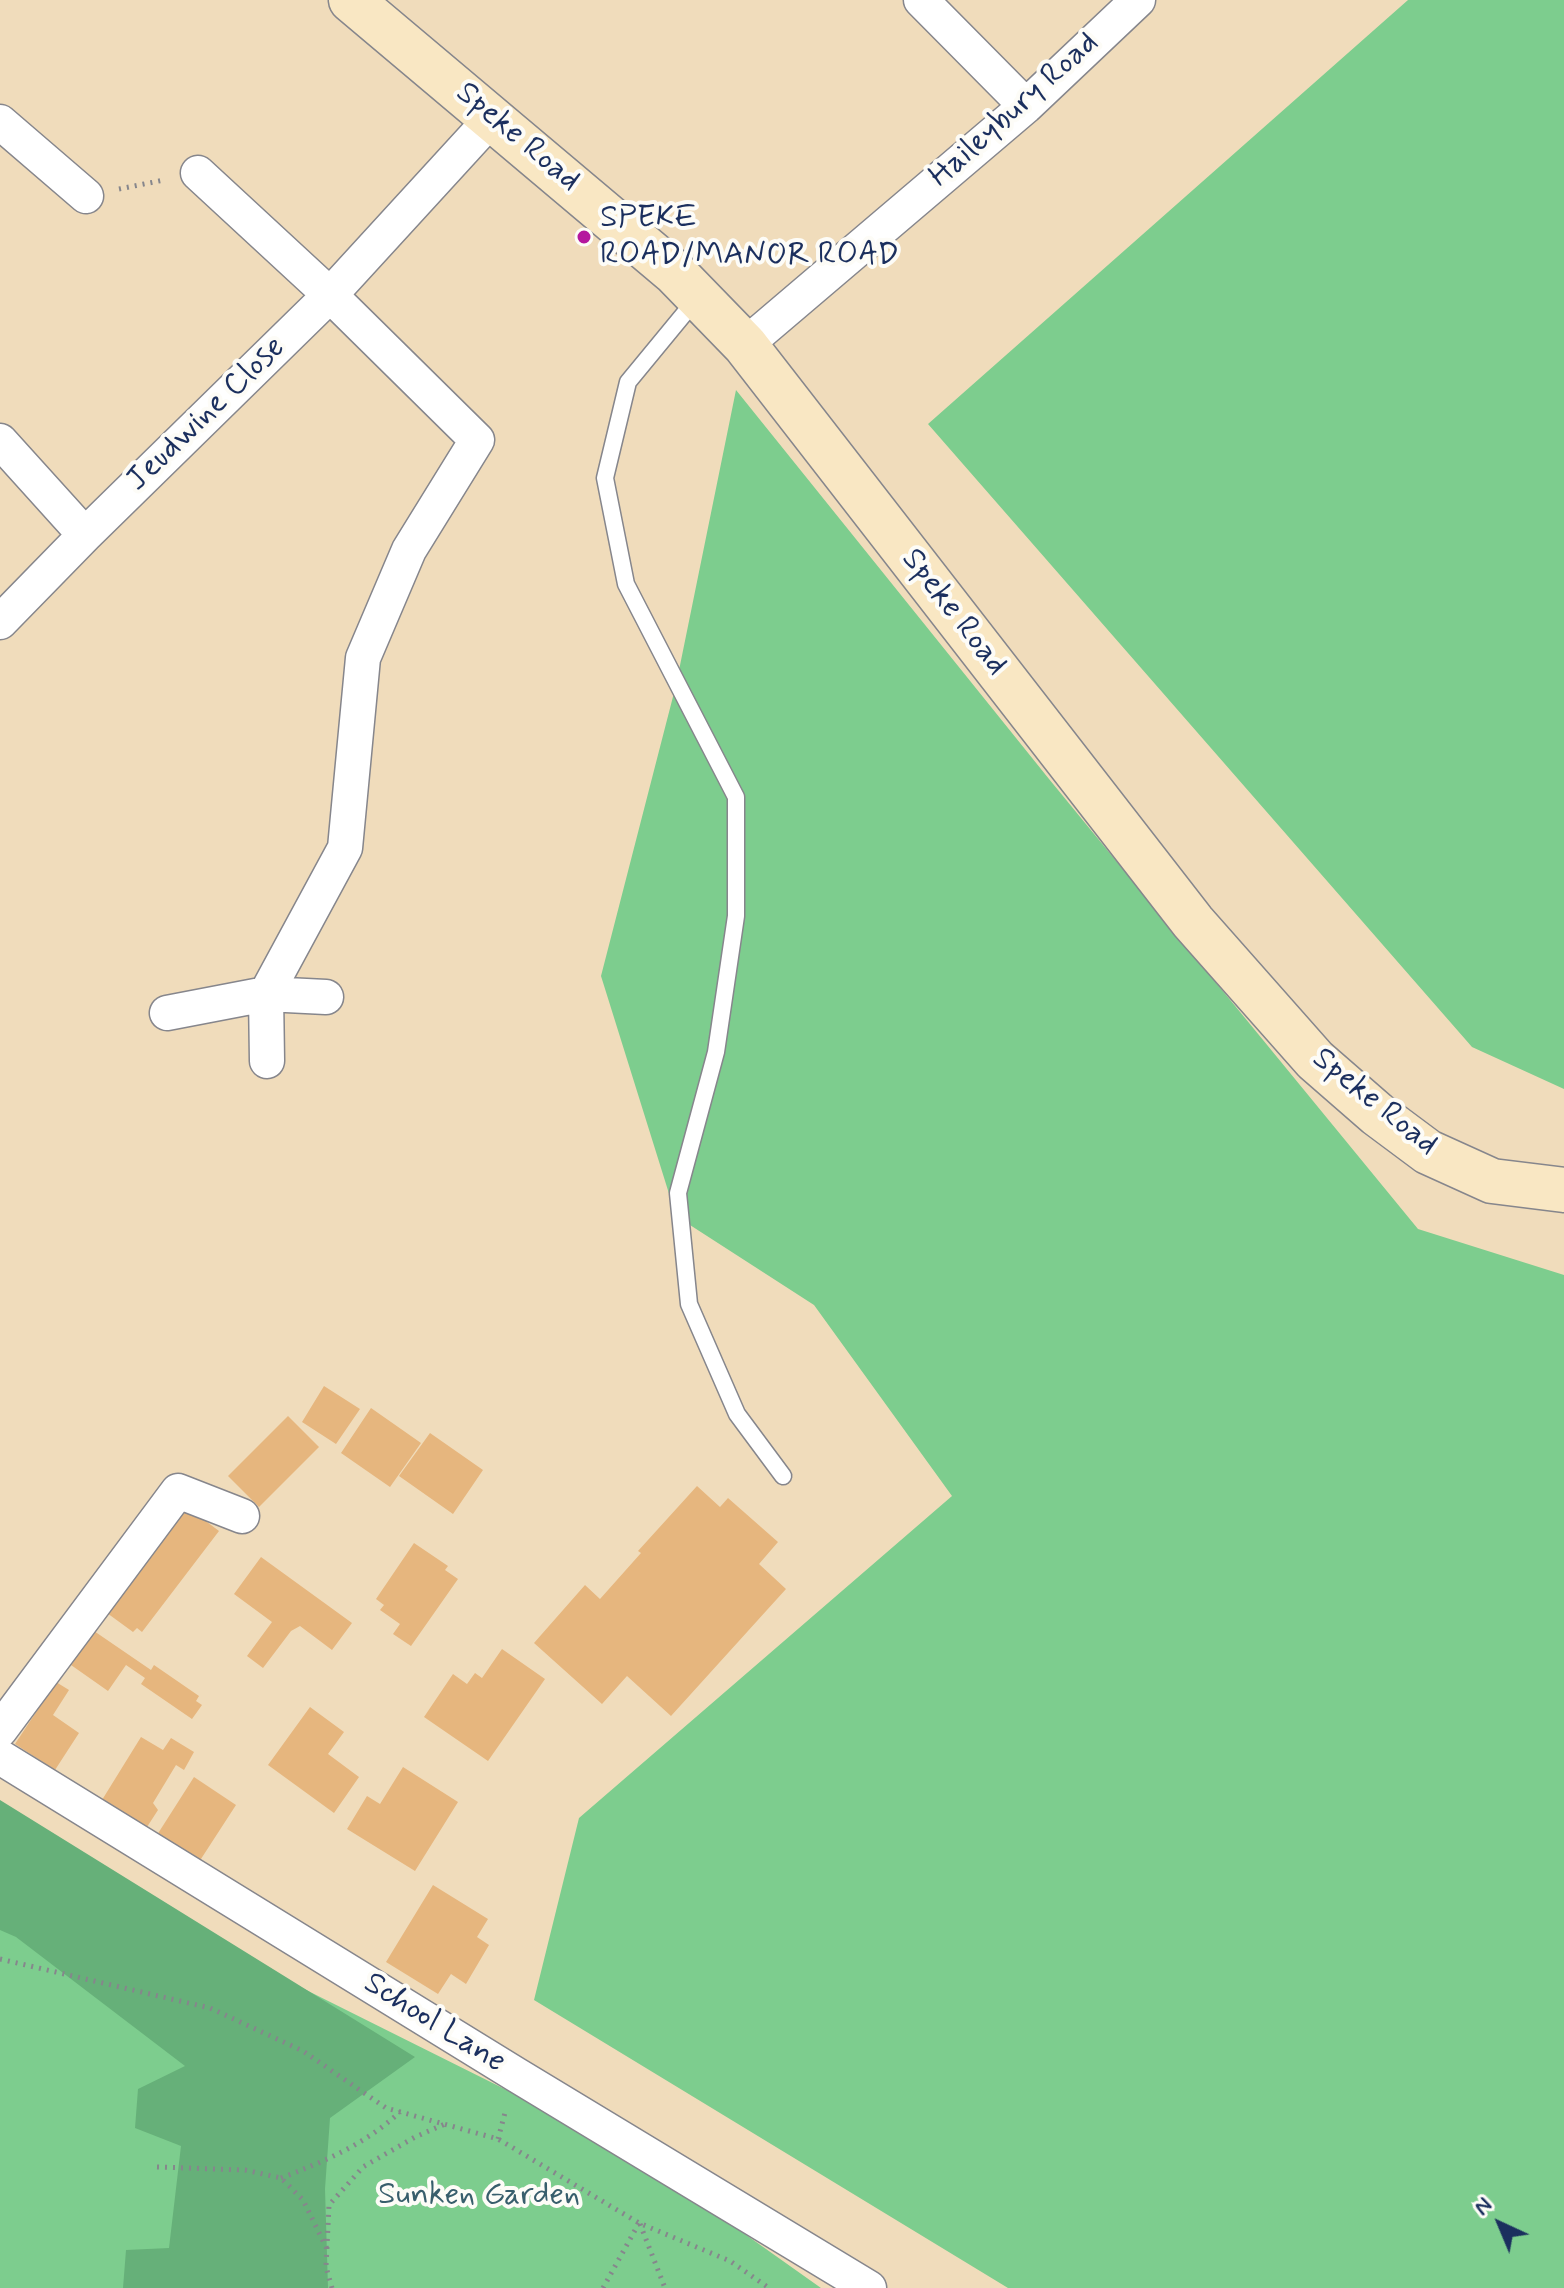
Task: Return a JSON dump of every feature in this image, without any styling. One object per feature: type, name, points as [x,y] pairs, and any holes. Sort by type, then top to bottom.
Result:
[{"type":"street","name":"Speke Road","points":[[351,0],[493,117],[699,295],[745,345],[1193,922],[1315,1060],[1377,1114],[1428,1152],[1492,1181],[1564,1190]]},
{"type":"street","points":[[921,0],[1026,106]]},
{"type":"street","name":"Haileybury Road","points":[[745,345],[1026,106],[1138,0]]},
{"type":"street","name":"Jeudwine Close","points":[[0,622],[330,295],[493,117]]},
{"type":"street","points":[[0,122],[86,196]]},
{"type":"street","points":[[198,173],[330,295],[477,440],[409,550],[363,658],[345,848],[266,994],[267,1061]]},
{"type":"street","points":[[0,441],[85,535]]},
{"type":"street","points":[[167,1013],[266,994],[326,997]]},
{"type":"street","points":[[0,1730],[178,1491],[242,1516]]},
{"type":"street","name":"School Lane","points":[[0,1757],[869,2288]]},
{"type":"lane","points":[[699,295],[628,382],[605,478],[626,584],[736,797],[736,916],[716,1052],[678,1193],[689,1304],[737,1414],[783,1476]]},
{"type":"path","points":[[86,196],[198,173]]},
{"type":"path","points":[[0,1959],[210,2008],[303,2051],[386,2108],[498,2139],[639,2223],[730,2261],[769,2288]]},
{"type":"path","points":[[281,2178],[320,2163],[376,2133],[400,2112]]},
{"type":"path","points":[[332,2288],[326,2267],[329,2205],[363,2167],[415,2137],[446,2124]]},
{"type":"path","points":[[157,2167],[245,2170],[281,2178],[303,2200],[327,2250]]},
{"type":"path","points":[[603,2288],[639,2223]]},
{"type":"path","points":[[639,2223],[665,2288]]},
{"type":"green space","points":[[1408,0],[1564,0],[1564,1089],[1472,1047],[928,424]]},
{"type":"green space","points":[[736,390],[1049,779],[1418,1229],[1564,1275],[1564,2288],[1008,2288],[534,2000],[579,1818],[952,1496],[814,1305],[676,1216],[601,976],[676,685]]},
{"type":"green space","points":[[0,1800],[415,2057],[330,2118],[325,2189],[328,2288],[123,2288],[126,2250],[169,2248],[181,2146],[135,2128],[138,2089],[185,2066],[16,1937],[0,1930]]},
{"type":"green space","name":"Sunken Garden","points":[[0,1813],[262,1968],[625,2149],[821,2288],[0,2288]]},
{"type":"building","points":[[324,1386],[360,1409],[336,1444],[302,1422]]},
{"type":"building","points":[[371,1408],[421,1443],[390,1487],[341,1453]]},
{"type":"building","points":[[288,1416],[319,1447],[259,1507],[228,1476]]},
{"type":"building","points":[[430,1433],[483,1470],[453,1514],[399,1476]]},
{"type":"building","points":[[697,1486],[720,1507],[728,1498],[778,1542],[759,1564],[786,1589],[671,1716],[627,1676],[602,1704],[534,1643],[585,1585],[600,1599],[641,1553],[638,1551]]},
{"type":"building","points":[[187,1507],[219,1531],[142,1632],[137,1628],[133,1632],[107,1613]]},
{"type":"building","points":[[414,1543],[448,1566],[445,1570],[458,1579],[411,1646],[393,1634],[400,1624],[380,1610],[384,1605],[376,1599]]},
{"type":"building","points":[[261,1557],[352,1623],[332,1650],[300,1626],[291,1631],[263,1668],[247,1656],[272,1622],[234,1594]]},
{"type":"building","points":[[94,1631],[151,1670],[154,1665],[199,1696],[196,1701],[202,1705],[192,1719],[141,1684],[145,1678],[126,1665],[108,1691],[71,1665]]},
{"type":"building","points":[[502,1649],[545,1679],[488,1761],[424,1717],[453,1674],[467,1684],[475,1673],[482,1678]]},
{"type":"building","points":[[56,1682],[69,1690],[53,1715],[79,1733],[55,1770],[15,1744]]},
{"type":"building","points":[[310,1707],[344,1732],[328,1754],[359,1777],[334,1813],[268,1765]]},
{"type":"building","points":[[141,1737],[163,1750],[171,1738],[194,1752],[184,1770],[176,1765],[153,1803],[158,1810],[147,1827],[102,1800]]},
{"type":"building","points":[[403,1767],[458,1802],[415,1871],[347,1829],[367,1796],[380,1804]]},
{"type":"building","points":[[194,1777],[236,1805],[199,1862],[157,1835]]},
{"type":"building","points":[[433,1885],[488,1919],[477,1937],[489,1945],[466,1984],[451,1974],[438,1994],[386,1962]]},
{"type":"place","name":"SPEKE ROAD/MANOR ROAD","points":[[584,237]]}]
